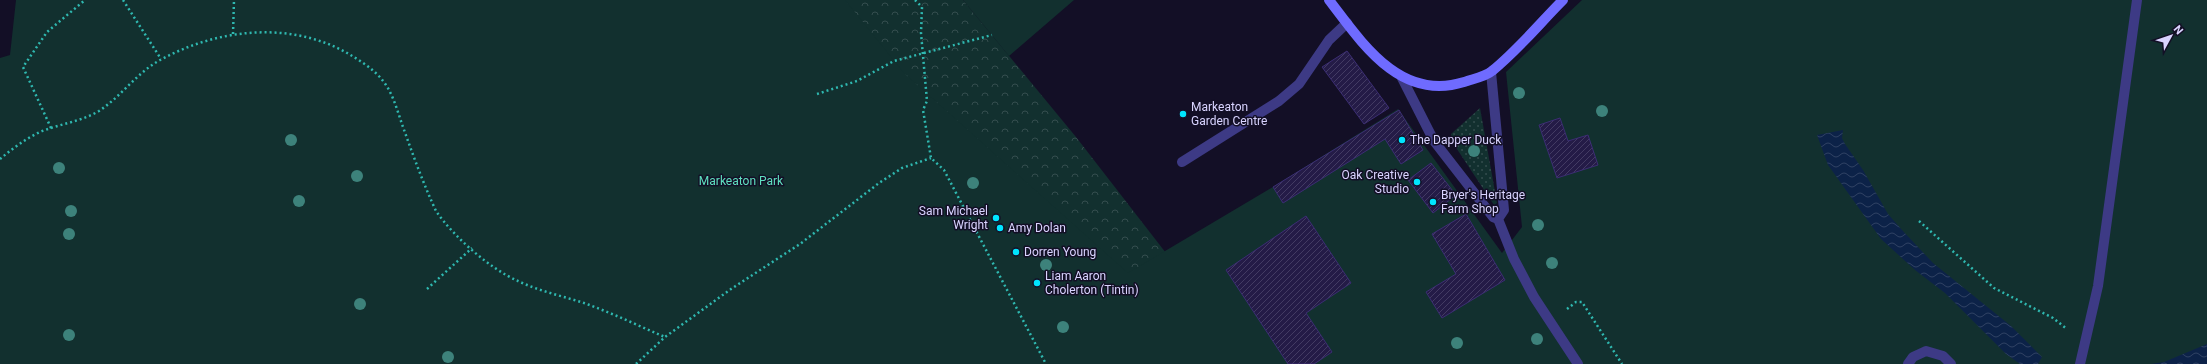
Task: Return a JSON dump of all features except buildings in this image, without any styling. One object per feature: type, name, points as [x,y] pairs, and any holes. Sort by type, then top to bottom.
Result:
[{"type":"street","points":[[1329,0],[1383,64],[1402,78],[1428,85],[1453,85],[1491,72],[1563,0]]},
{"type":"lane","points":[[2080,364],[2098,286],[2137,0]]},
{"type":"lane","points":[[1182,162],[1279,101],[1299,84],[1329,40],[1347,23]]},
{"type":"lane","points":[[1491,72],[1504,210],[1498,219]]},
{"type":"lane","points":[[1402,78],[1434,141],[1493,217],[1498,219],[1514,259],[1534,297],[1578,364]]},
{"type":"lane","points":[[1908,364],[1914,357],[1926,351],[1943,356],[1951,364]]},
{"type":"path","points":[[52,128],[24,67],[47,32],[85,0]]},
{"type":"path","points":[[123,0],[161,60]]},
{"type":"path","points":[[233,34],[234,0]]},
{"type":"path","points":[[915,0],[922,7],[922,54],[927,101],[923,110],[931,158],[944,170],[1046,364]]},
{"type":"path","points":[[0,159],[25,140],[52,128],[74,122],[99,110],[149,67],[198,43],[233,34],[275,32],[309,37],[349,54],[379,76],[392,97],[436,211],[442,220],[472,248],[504,274],[518,282],[585,303],[665,337]]},
{"type":"path","points":[[817,94],[857,81],[894,61],[992,35]]},
{"type":"path","points":[[636,364],[665,337],[731,289],[800,244],[879,183],[902,168],[931,158]]},
{"type":"path","points":[[1919,221],[1994,288],[2053,318],[2085,343]]},
{"type":"path","points":[[427,289],[472,248]]},
{"type":"path","points":[[1550,320],[1576,302],[1582,302],[1622,364]]},
{"type":"green space","name":"Markeaton Park","points":[[16,0],[845,0],[904,73],[1128,273],[1273,187],[1398,109],[1502,253],[1522,227],[1506,72],[1582,0],[2207,0],[2207,364],[0,364],[0,58],[10,55]]},
{"type":"green space","points":[[410,0],[963,0],[1076,137],[1252,364]]},
{"type":"green space","points":[[963,0],[1074,0],[1009,56]]},
{"type":"green space","points":[[1480,108],[1497,203],[1494,205],[1451,140],[1451,134]]},
{"type":"water","points":[[1843,130],[1842,138],[1845,144],[1863,170],[1888,214],[1933,263],[2011,326],[2042,357],[2038,364],[2020,364],[2006,354],[1945,293],[1915,270],[1881,239],[1828,165],[1817,135]]},
{"type":"water","points":[[2207,344],[2207,364],[2151,364],[2164,362]]},
{"type":"place","name":"Markeaton Garden Centre","points":[[1183,114]]},
{"type":"place","name":"The Dapper Duck","points":[[1402,140]]},
{"type":"place","name":"Oak Creative Studio","points":[[1417,182]]},
{"type":"place","name":"Bryer's Heritage Farm Shop","points":[[1433,202]]},
{"type":"place","name":"Sam Michael Wright","points":[[996,218]]},
{"type":"place","name":"Amy Dolan","points":[[1000,228]]},
{"type":"place","name":"Dorren Young","points":[[1016,252]]},
{"type":"place","name":"Liam Aaron Cholerton (Tintin)","points":[[1037,283]]}]
